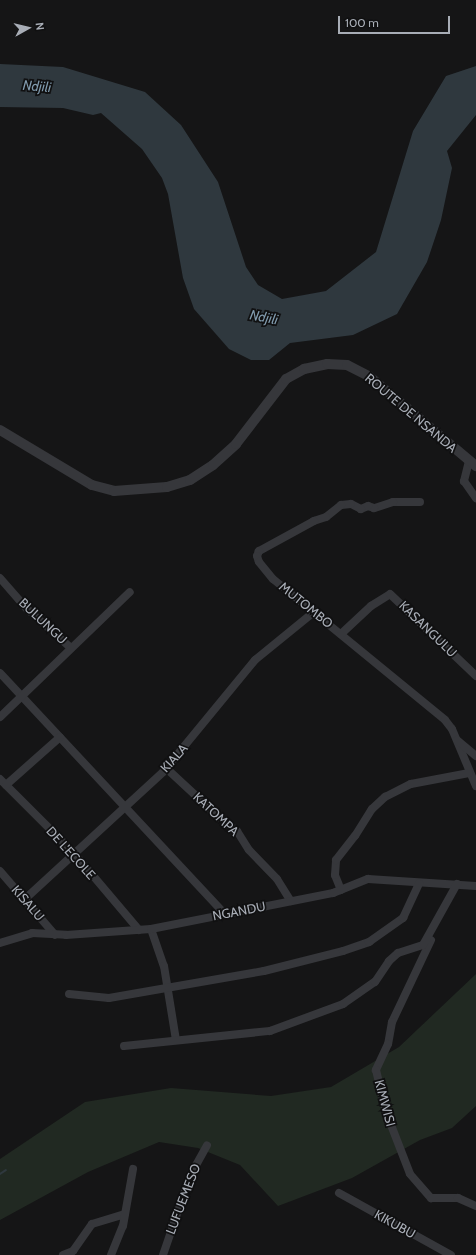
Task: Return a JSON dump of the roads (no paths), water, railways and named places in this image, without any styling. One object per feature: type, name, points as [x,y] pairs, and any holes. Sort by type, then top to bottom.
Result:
[{"type":"street","name":"ROUTE DE NSANDA","points":[[0,430],[92,485],[114,491],[167,487],[190,480],[225,454],[236,444],[286,379],[304,369],[327,364],[347,365],[370,376],[472,464]]},
{"type":"street","points":[[472,464],[464,481],[476,498]]},
{"type":"street","name":"MUTOMBO","points":[[420,502],[393,502],[361,509],[351,504],[341,505],[326,517],[314,521],[259,551],[259,562],[274,578],[445,720],[457,740],[469,773],[476,786]]},
{"type":"street","name":"BULUNGU","points":[[0,578],[26,608],[70,647]]},
{"type":"street","points":[[0,717],[70,647],[130,592]]},
{"type":"street","name":"KASANGULU","points":[[341,634],[372,606],[390,594],[476,676]]},
{"type":"street","name":"KIALA","points":[[25,899],[73,852],[166,768],[255,660],[315,611]]},
{"type":"street","points":[[0,673],[225,914]]},
{"type":"street","points":[[3,782],[60,737]]},
{"type":"street","points":[[457,740],[476,756]]},
{"type":"street","name":"KATOMPA","points":[[166,768],[211,811],[237,831],[249,850],[277,879],[291,901]]},
{"type":"street","points":[[341,890],[335,875],[336,860],[355,836],[372,810],[385,797],[411,784],[469,773]]},
{"type":"street","name":"DE L'ECOLE","points":[[3,782],[73,852],[138,930]]},
{"type":"street","name":"KISALU","points":[[0,871],[55,935]]},
{"type":"street","name":"NGANDU","points":[[0,943],[32,933],[55,935],[151,929],[341,890],[368,880],[476,886]]},
{"type":"street","points":[[69,994],[109,998],[168,989],[292,965],[369,942],[403,918],[419,884]]},
{"type":"street","points":[[124,1046],[270,1031],[332,1009],[370,987],[398,953],[423,945],[441,916],[457,884]]},
{"type":"street","name":"KIMWISI","points":[[441,916],[392,1022],[388,1044],[376,1070],[386,1112],[410,1174],[431,1198],[445,1200],[458,1198],[476,1206]]},
{"type":"street","points":[[151,929],[164,966],[176,1040]]},
{"type":"street","name":"LUFUEMESO","points":[[163,1255],[190,1176],[207,1145]]},
{"type":"street","points":[[111,1255],[125,1214],[133,1169]]},
{"type":"street","name":"KIKUBU","points":[[339,1193],[451,1255]]},
{"type":"street","points":[[63,1255],[73,1251],[89,1226],[125,1214]]},
{"type":"water","name":"Ndjili","points":[[0,64],[63,67],[145,92],[181,125],[218,182],[246,267],[258,285],[282,299],[326,291],[376,252],[413,131],[446,76],[476,66],[476,115],[447,151],[452,168],[441,220],[427,262],[397,314],[353,335],[290,343],[269,360],[251,360],[229,349],[194,309],[183,278],[168,194],[162,178],[142,149],[101,113],[93,115],[63,108],[0,107]]},
{"type":"waterway","points":[[0,1174],[6,1170]]}]
